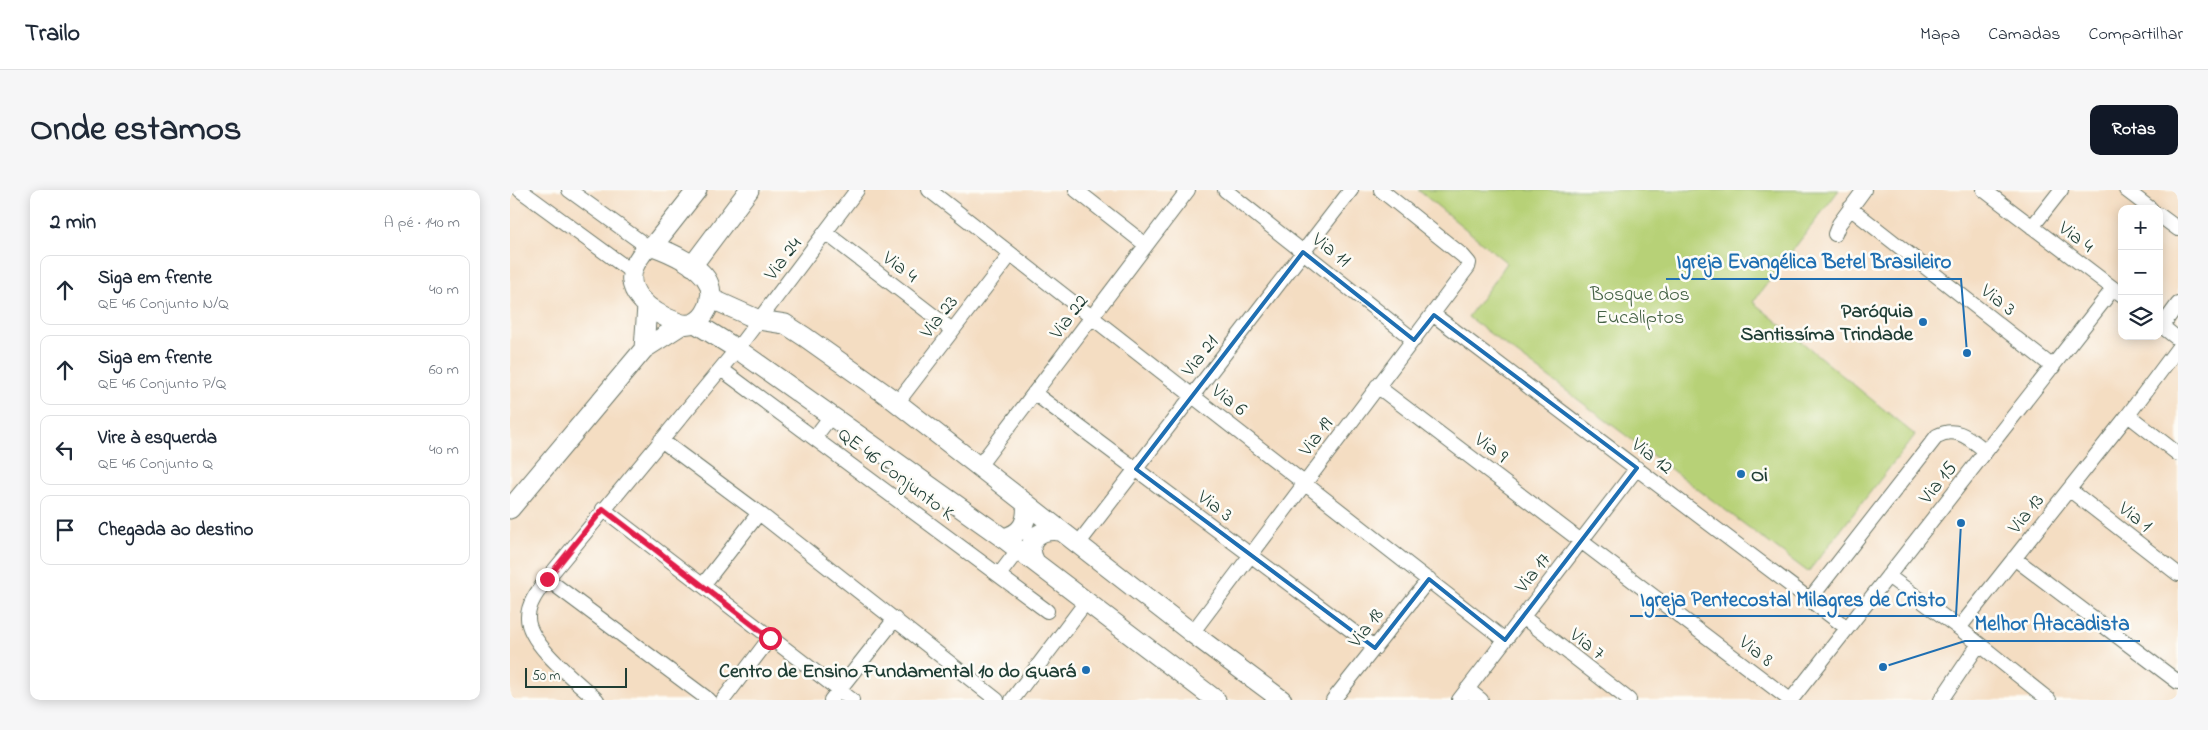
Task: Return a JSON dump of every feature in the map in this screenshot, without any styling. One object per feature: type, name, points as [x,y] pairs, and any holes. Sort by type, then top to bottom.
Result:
[{"type":"street","points":[[520,190],[632,272]]},
{"type":"street","points":[[510,509],[644,349],[703,315],[710,298],[709,284],[692,266],[671,253],[650,246],[570,190]]},
{"type":"street","points":[[697,190],[638,258],[632,272],[635,290],[647,306],[667,318],[689,324],[737,349],[1003,538],[1216,700]]},
{"type":"street","points":[[692,266],[749,190]]},
{"type":"street","name":"Via 24","points":[[737,349],[826,234],[857,190]]},
{"type":"street","name":"Via 6","points":[[929,190],[1505,640]]},
{"type":"street","points":[[1076,190],[1146,245]]},
{"type":"street","name":"Via 22","points":[[979,466],[1188,190]]},
{"type":"street","name":"Via 11","points":[[1225,190],[1414,340]]},
{"type":"street","name":"Via 21","points":[[1078,544],[1351,190]]},
{"type":"street","name":"Via 19","points":[[1192,633],[1377,386],[1434,315],[1466,271],[1469,263],[1458,251],[1381,190]]},
{"type":"street","points":[[1835,234],[1839,224],[1864,190]]},
{"type":"street","name":"Via 4","points":[[1984,190],[2117,292]]},
{"type":"street","points":[[2032,227],[2061,190]]},
{"type":"street","points":[[2126,190],[2146,205]]},
{"type":"street","name":"Via 3","points":[[1850,208],[2053,367]]},
{"type":"street","points":[[2163,218],[2178,229]]},
{"type":"street","name":"Via 4","points":[[826,234],[952,330]]},
{"type":"street","name":"Via 23","points":[[896,403],[1011,254]]},
{"type":"street","name":"Via 15","points":[[1790,700],[2053,367],[2117,292]]},
{"type":"street","points":[[710,298],[760,320],[785,324],[805,337],[979,466],[1192,633],[1282,700]]},
{"type":"street","points":[[2163,322],[2178,304]]},
{"type":"street","points":[[644,349],[647,306]]},
{"type":"street","name":"Via 12","points":[[1434,315],[1847,628]]},
{"type":"street","points":[[2163,327],[2178,339]]},
{"type":"street","name":"Via 13","points":[[1959,628],[2070,490],[2178,348]]},
{"type":"street","points":[[597,700],[545,650],[529,626],[528,616],[532,601],[547,579],[603,509],[737,349]]},
{"type":"street","name":"QE 46 Conjunto K","points":[[721,368],[1047,611]]},
{"type":"street","name":"Via 9","points":[[1377,386],[1582,540]]},
{"type":"street","name":"Via 3","points":[[1034,393],[1374,648]]},
{"type":"street","points":[[2128,415],[2178,454]]},
{"type":"street","points":[[815,437],[831,416]]},
{"type":"street","points":[[1810,600],[1937,436],[1951,431],[1959,433],[1986,452]]},
{"type":"street","points":[[662,440],[759,513],[997,700]]},
{"type":"street","name":"Via 17","points":[[1463,695],[1637,468]]},
{"type":"street","name":"Via 1","points":[[2070,490],[2178,574]]},
{"type":"street","points":[[1003,538],[1012,536],[1020,531],[1025,523],[1026,503]]},
{"type":"street","points":[[603,509],[770,638],[835,695],[852,700]]},
{"type":"street","points":[[703,585],[759,513]]},
{"type":"street","points":[[1035,562],[1030,553],[1032,542],[1039,534],[1049,530],[1060,531]]},
{"type":"street","name":"Via 8","points":[[1582,540],[1790,700]]},
{"type":"street","points":[[999,575],[1018,550]]},
{"type":"street","points":[[2014,558],[2178,682]]},
{"type":"street","points":[[1888,576],[1959,628],[2049,700]]},
{"type":"street","points":[[547,579],[709,700]]},
{"type":"street","name":"Via 18","points":[[1333,700],[1429,579]]},
{"type":"street","points":[[1012,700],[1086,602]]},
{"type":"street","name":"Via 7","points":[[1523,617],[1628,700]]},
{"type":"street","points":[[835,695],[895,619]]},
{"type":"street","points":[[723,700],[770,638]]},
{"type":"street","points":[[1941,700],[1979,644]]},
{"type":"street","points":[[1463,695],[1481,700]]},
{"type":"highlighted area","points":[[1303,252],[1414,340],[1434,315],[1637,468],[1505,640],[1429,579],[1375,648],[1136,469]]},
{"type":"green space","name":"Bosque dos Eucaliptos","points":[[1418,190],[1839,190],[1753,302],[1915,435],[1808,572],[1468,317],[1507,263]]},
{"type":"place","name":"Paróquia Santissíma Trindade","points":[[1923,322]]},
{"type":"place","name":"Igreja Evangélica Betel Brasileiro","points":[[1967,353]]},
{"type":"place","name":"Oi","points":[[1741,474]]},
{"type":"place","name":"Igreja Pentecostal Milagres de Cristo","points":[[1961,523]]},
{"type":"place","name":"Melhor Atacadista","points":[[1883,667]]},
{"type":"place","name":"Centro de Ensino Fundamental 10 do Guará","points":[[1086,670]]},
{"type":"route","points":[[547,579],[603,509],[770,638]]}]
